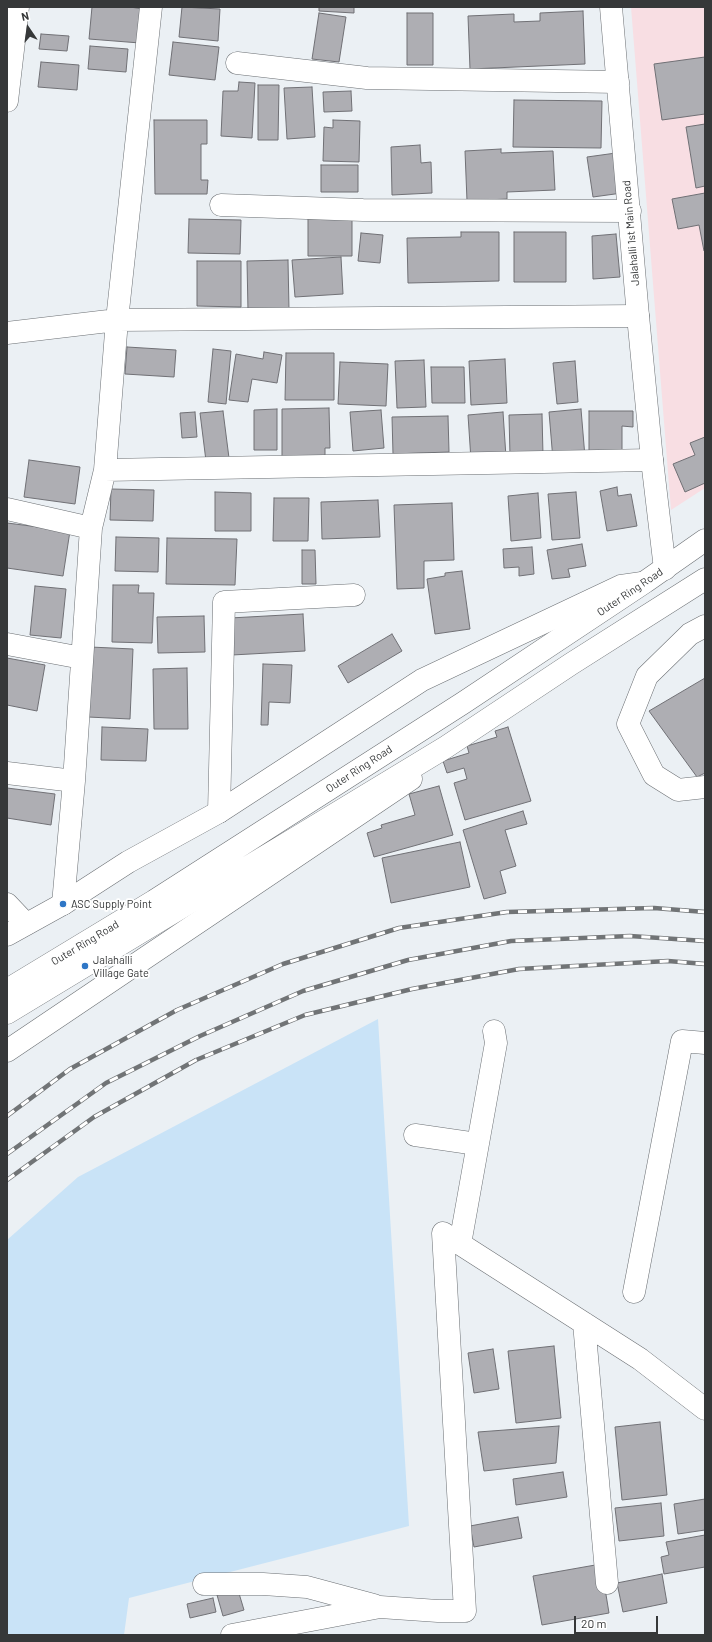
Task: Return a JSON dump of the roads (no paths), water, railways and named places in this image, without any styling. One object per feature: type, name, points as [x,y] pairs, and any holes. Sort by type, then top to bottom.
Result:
[{"type":"main road","points":[[7,101],[18,7]]},
{"type":"main road","points":[[63,904],[74,781],[91,528],[105,470],[117,320],[152,7]]},
{"type":"main road","name":"Jalahalli 1st Main Road","points":[[611,7],[638,316],[652,460],[665,569]]},
{"type":"main road","points":[[237,63],[367,78],[618,82]]},
{"type":"main road","points":[[221,205],[363,210],[630,211]]},
{"type":"main road","points":[[7,333],[117,320],[638,316]]},
{"type":"main road","points":[[105,470],[652,460]]},
{"type":"main road","points":[[7,509],[91,528]]},
{"type":"main road","name":"Outer Ring Road","points":[[7,990],[154,901],[469,698],[665,569],[705,540]]},
{"type":"main road","name":"Outer Ring Road","points":[[7,1013],[446,747],[571,664],[705,579]]},
{"type":"main road","points":[[7,935],[63,904],[128,862],[219,812],[422,680],[621,586],[645,582]]},
{"type":"main road","points":[[219,812],[224,602],[354,595]]},
{"type":"main road","points":[[7,1050],[633,632],[665,604]]},
{"type":"main road","points":[[705,626],[690,634],[647,676],[628,724],[654,775],[678,790],[705,787]]},
{"type":"main road","points":[[7,644],[82,658]]},
{"type":"main road","points":[[7,773],[74,781]]},
{"type":"main road","points":[[7,904],[26,924]]},
{"type":"main road","points":[[460,1244],[496,1043],[494,1031]]},
{"type":"main road","points":[[634,1292],[682,1041],[705,1043]]},
{"type":"main road","points":[[415,1135],[477,1144]]},
{"type":"main road","points":[[204,1584],[263,1584],[307,1587],[380,1607],[438,1611],[465,1611],[443,1233],[640,1359],[705,1409]]},
{"type":"main road","points":[[584,1323],[607,1583]]},
{"type":"main road","points":[[232,1635],[380,1607]]},
{"type":"railway","points":[[7,1116],[70,1069],[177,1010],[283,964],[399,928],[507,912],[654,908],[705,912]]},
{"type":"railway","points":[[7,1154],[106,1083],[200,1036],[303,991],[408,960],[511,941],[630,936],[705,941]]},
{"type":"railway","points":[[7,1180],[94,1117],[196,1060],[305,1015],[412,989],[519,969],[668,961],[705,964]]},
{"type":"place","name":"ASC Supply Point","points":[[63,904]]},
{"type":"place","name":"Jalahalli Village Gate","points":[[85,966]]}]
